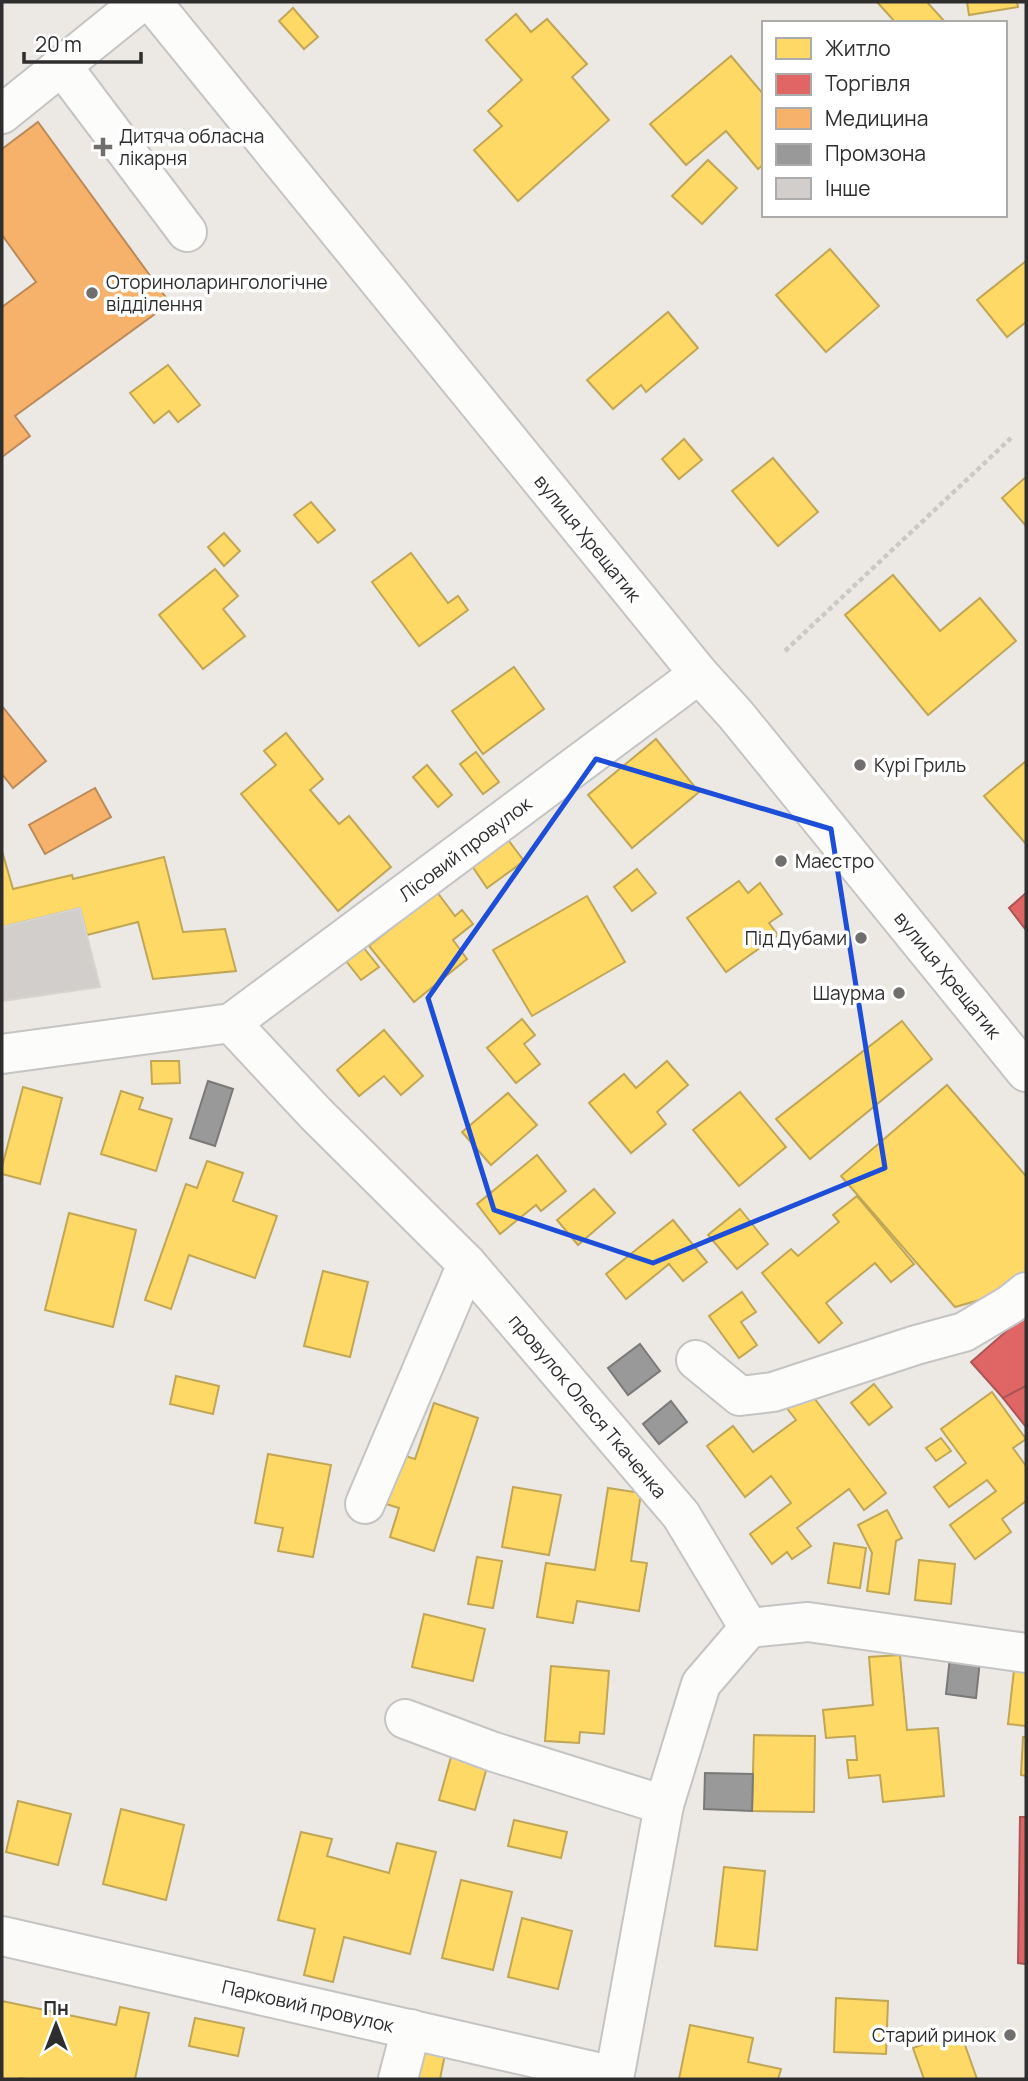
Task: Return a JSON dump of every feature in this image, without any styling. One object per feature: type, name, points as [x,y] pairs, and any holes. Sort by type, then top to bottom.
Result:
[{"type":"street","points":[[2,114],[141,2]]},
{"type":"street","name":"вулиця Хрещатик","points":[[152,2],[1026,1072]]},
{"type":"street","points":[[62,66],[187,232]]},
{"type":"street","name":"Лісовий провулок","points":[[231,1023],[699,674]]},
{"type":"street","points":[[2,1054],[231,1023]]},
{"type":"street","name":"провулок Олеся Ткаченка","points":[[231,1023],[316,1114],[467,1264],[681,1515],[749,1628]]},
{"type":"street","points":[[365,1504],[467,1264]]},
{"type":"street","points":[[696,1360],[740,1396],[774,1392],[964,1332],[1026,1292]]},
{"type":"street","points":[[614,2078],[664,1805],[701,1684],[749,1628],[808,1622],[1026,1653]]},
{"type":"street","points":[[405,1719],[494,1752],[664,1805]]},
{"type":"street","name":"Парковий провулок","points":[[2,1936],[614,2078]]},
{"type":"street","points":[[398,2079],[411,2029]]},
{"type":"path","points":[[785,651],[1011,438]]},
{"type":"highlighted area","points":[[596,759],[831,829],[885,1168],[653,1263],[494,1210],[428,998]]},
{"type":"building: Житло","points":[[877,2],[927,2],[944,21],[894,21]]},
{"type":"building: Житло","points":[[967,2],[1017,2],[1018,7],[969,15]]},
{"type":"building: Житло","points":[[293,8],[318,37],[304,49],[279,21]]},
{"type":"building: Житло","points":[[516,14],[531,32],[547,19],[587,64],[572,77],[609,120],[518,201],[474,150],[502,126],[488,111],[522,80],[486,40]]},
{"type":"building: Житло","points":[[731,56],[762,93],[762,166],[758,169],[726,131],[686,165],[650,124]]},
{"type":"building: Житло","points":[[708,160],[737,188],[702,224],[672,196]]},
{"type":"building: Житло","points":[[830,249],[879,306],[826,352],[776,295]]},
{"type":"building: Житло","points":[[1026,261],[1026,322],[1007,337],[977,300]]},
{"type":"building: Житло","points":[[668,312],[698,348],[646,392],[641,385],[613,409],[587,380]]},
{"type":"building: Житло","points":[[168,365],[200,405],[178,422],[169,411],[154,423],[130,393]]},
{"type":"building: Житло","points":[[684,439],[702,460],[679,479],[662,459]]},
{"type":"building: Житло","points":[[773,458],[818,512],[778,546],[732,491]]},
{"type":"building: Житло","points":[[1026,477],[1026,526],[1002,498]]},
{"type":"building: Житло","points":[[311,502],[335,530],[318,543],[294,515]]},
{"type":"building: Житло","points":[[224,533],[240,551],[224,566],[208,547]]},
{"type":"building: Житло","points":[[411,553],[448,603],[458,596],[468,610],[419,646],[372,582]]},
{"type":"building: Житло","points":[[215,569],[238,596],[223,609],[245,636],[203,669],[159,615]]},
{"type":"building: Житло","points":[[893,575],[940,631],[980,598],[1016,641],[928,715],[845,615]]},
{"type":"building: Житло","points":[[514,667],[544,709],[483,754],[452,711]]},
{"type":"building: Житло","points":[[286,733],[323,779],[310,790],[339,824],[349,816],[391,867],[338,911],[241,794],[276,765],[264,751]]},
{"type":"building: Житло","points":[[656,739],[699,792],[632,848],[588,795]]},
{"type":"building: Житло","points":[[476,752],[499,782],[483,794],[460,764]]},
{"type":"building: Житло","points":[[1026,761],[1026,844],[984,796]]},
{"type":"building: Житло","points":[[427,765],[452,795],[438,807],[413,777]]},
{"type":"building: Житло","points":[[506,837],[524,861],[487,888],[470,863]]},
{"type":"building: Житло","points":[[2,851],[13,889],[72,875],[73,879],[164,857],[183,932],[225,929],[236,971],[153,979],[138,922],[87,935],[80,908],[2,927]]},
{"type":"building: Житло","points":[[637,869],[656,893],[632,911],[614,887]]},
{"type":"building: Житло","points":[[739,881],[748,893],[760,883],[782,914],[769,923],[778,935],[726,972],[687,918]]},
{"type":"building: Житло","points":[[437,892],[455,916],[462,910],[473,924],[453,940],[467,959],[414,1002],[369,946]]},
{"type":"building: Житло","points":[[587,896],[625,962],[532,1016],[493,950]]},
{"type":"building: Житло","points":[[359,942],[379,967],[361,980],[342,956]]},
{"type":"building: Житло","points":[[522,1019],[535,1035],[524,1044],[540,1064],[516,1083],[487,1048]]},
{"type":"building: Житло","points":[[902,1021],[932,1059],[810,1159],[776,1119]]},
{"type":"building: Житло","points":[[384,1030],[423,1076],[401,1095],[384,1076],[359,1096],[337,1070]]},
{"type":"building: Житло","points":[[151,1061],[179,1061],[180,1083],[152,1084]]},
{"type":"building: Житло","points":[[667,1061],[688,1085],[657,1112],[666,1124],[631,1153],[589,1103],[624,1074],[636,1088]]},
{"type":"building: Житло","points":[[947,1085],[1026,1176],[1026,1281],[1018,1289],[955,1307],[841,1176]]},
{"type":"building: Житло","points":[[23,1087],[62,1098],[40,1184],[2,1174]]},
{"type":"building: Житло","points":[[121,1091],[143,1098],[139,1109],[172,1119],[156,1171],[101,1154]]},
{"type":"building: Житло","points":[[740,1092],[786,1147],[739,1186],[693,1130]]},
{"type":"building: Житло","points":[[508,1093],[537,1125],[491,1165],[462,1132]]},
{"type":"building: Житло","points":[[537,1155],[566,1191],[541,1211],[536,1205],[500,1234],[477,1204]]},
{"type":"building: Житло","points":[[207,1161],[243,1173],[233,1201],[277,1216],[255,1278],[189,1255],[171,1309],[145,1300],[186,1184],[197,1188]]},
{"type":"building: Житло","points":[[594,1189],[615,1213],[578,1245],[557,1220]]},
{"type":"building: Житло","points":[[857,1196],[914,1264],[891,1282],[875,1263],[826,1303],[842,1323],[819,1343],[762,1273],[791,1249],[798,1256],[839,1222],[833,1215]]},
{"type":"building: Житло","points":[[740,1209],[768,1244],[737,1269],[708,1235]]},
{"type":"building: Житло","points":[[69,1213],[136,1230],[113,1327],[45,1310]]},
{"type":"building: Житло","points":[[673,1220],[707,1262],[683,1281],[669,1264],[626,1299],[606,1274]]},
{"type":"building: Житло","points":[[323,1271],[368,1282],[350,1357],[304,1346]]},
{"type":"building: Житло","points":[[742,1292],[756,1312],[741,1322],[757,1345],[739,1358],[709,1316]]},
{"type":"building: Житло","points":[[176,1376],[219,1386],[213,1414],[170,1404]]},
{"type":"building: Житло","points":[[874,1384],[892,1407],[869,1425],[851,1403]]},
{"type":"building: Житло","points":[[808,1390],[886,1493],[864,1510],[849,1489],[797,1528],[811,1546],[792,1559],[787,1552],[772,1564],[750,1534],[791,1503],[771,1476],[745,1497],[707,1446],[733,1426],[753,1452],[796,1420],[786,1407]]},
{"type":"building: Житло","points":[[992,1392],[1026,1439],[1013,1448],[1026,1466],[1026,1501],[1002,1519],[1011,1532],[975,1559],[950,1525],[996,1491],[987,1480],[949,1507],[934,1487],[966,1463],[941,1429]]},
{"type":"building: Житло","points":[[434,1403],[478,1418],[434,1551],[390,1537],[399,1508],[386,1504],[402,1455],[415,1459]]},
{"type":"building: Житло","points":[[941,1438],[951,1451],[936,1461],[926,1448]]},
{"type":"building: Житло","points":[[268,1454],[331,1465],[313,1557],[278,1551],[283,1528],[255,1523]]},
{"type":"building: Житло","points":[[513,1487],[561,1495],[549,1555],[502,1547]]},
{"type":"building: Житло","points":[[608,1488],[641,1493],[631,1561],[647,1563],[639,1611],[577,1601],[573,1623],[537,1617],[546,1563],[595,1570]]},
{"type":"building: Житло","points":[[887,1510],[902,1538],[896,1541],[889,1594],[867,1591],[872,1553],[858,1525]]},
{"type":"building: Житло","points":[[834,1543],[866,1548],[860,1588],[828,1583]]},
{"type":"building: Житло","points":[[477,1557],[502,1561],[493,1608],[468,1604]]},
{"type":"building: Житло","points":[[919,1560],[955,1564],[951,1604],[915,1600]]},
{"type":"building: Житло","points":[[424,1614],[485,1629],[473,1681],[412,1667]]},
{"type":"building: Житло","points":[[900,1655],[907,1730],[938,1728],[944,1796],[883,1802],[880,1775],[849,1778],[847,1760],[857,1760],[855,1736],[826,1738],[823,1710],[873,1705],[869,1657]]},
{"type":"building: Житло","points":[[551,1666],[609,1671],[604,1734],[580,1732],[579,1743],[545,1741]]},
{"type":"building: Житло","points":[[1014,1670],[1026,1672],[1026,1726],[1008,1724]]},
{"type":"building: Житло","points":[[754,1735],[815,1736],[814,1812],[752,1811]]},
{"type":"building: Житло","points":[[1023,1737],[1026,1737],[1026,1776],[1021,1775]]},
{"type":"building: Житло","points":[[451,1757],[487,1767],[475,1810],[439,1800]]},
{"type":"building: Житло","points":[[18,1801],[71,1814],[58,1865],[6,1852]]},
{"type":"building: Житло","points":[[121,1809],[184,1825],[166,1900],[103,1884]]},
{"type":"building: Житло","points":[[514,1820],[567,1832],[561,1858],[508,1846]]},
{"type":"building: Житло","points":[[301,1832],[332,1839],[327,1856],[389,1873],[397,1843],[436,1852],[410,1954],[344,1937],[333,1982],[304,1975],[315,1929],[278,1920]]},
{"type":"building: Житло","points":[[724,1867],[765,1871],[757,1950],[715,1946]]},
{"type":"building: Житло","points":[[461,1880],[512,1892],[493,1970],[442,1958]]},
{"type":"building: Житло","points":[[522,1918],[572,1931],[558,1989],[508,1977]]},
{"type":"building: Житло","points":[[836,1998],[888,2001],[886,2054],[834,2052]]},
{"type":"building: Житло","points":[[2,2001],[116,2025],[120,2007],[149,2013],[135,2079],[2,2079]]},
{"type":"building: Житло","points":[[195,2018],[244,2028],[238,2056],[189,2046]]},
{"type":"building: Житло","points":[[690,2025],[753,2038],[748,2062],[781,2069],[778,2079],[679,2079]]},
{"type":"building: Житло","points":[[960,2031],[977,2079],[924,2079],[913,2048]]},
{"type":"building: Житло","points":[[422,2049],[445,2054],[440,2079],[416,2079]]},
{"type":"building: Торгівля","points":[[1026,893],[1026,930],[1009,908]]},
{"type":"building: Торгівля","points":[[1026,1314],[1026,1386],[1003,1398],[971,1362]]},
{"type":"building: Торгівля","points":[[1026,1386],[1026,1427],[1003,1398]]},
{"type":"building: Торгівля","points":[[1020,1817],[1026,1817],[1026,1964],[1018,1963]]},
{"type":"building: Медицина","name":"Оториноларингологічне відділення","points":[[38,122],[170,303],[15,416],[30,436],[2,457],[2,307],[36,282],[2,235],[2,149]]},
{"type":"building: Медицина","points":[[2,706],[46,761],[13,788],[2,774]]},
{"type":"building: Медицина","points":[[95,788],[111,817],[45,854],[29,825]]},
{"type":"building: Промзона","points":[[208,1081],[233,1089],[215,1146],[190,1138]]},
{"type":"building: Промзона","points":[[640,1344],[660,1371],[628,1395],[608,1368]]},
{"type":"building: Промзона","points":[[671,1401],[687,1422],[659,1444],[643,1424]]},
{"type":"building: Промзона","points":[[950,1657],[980,1660],[976,1698],[946,1694]]},
{"type":"building: Промзона","points":[[705,1773],[753,1774],[752,1811],[704,1809]]},
{"type":"building: Інше","points":[[80,908],[100,987],[2,1001],[2,927]]},
{"type":"place","name":"Дитяча обласна лікарня","points":[[103,147]]},
{"type":"place","name":"Оториноларингологічне відділення","points":[[92,293]]},
{"type":"place","name":"Курі Гриль","points":[[860,765]]},
{"type":"place","name":"Маєстро","points":[[781,861]]},
{"type":"place","name":"Під Дубами","points":[[861,938]]},
{"type":"place","name":"Шаурма","points":[[899,993]]},
{"type":"place","name":"Старий ринок","points":[[1010,2035]]}]
